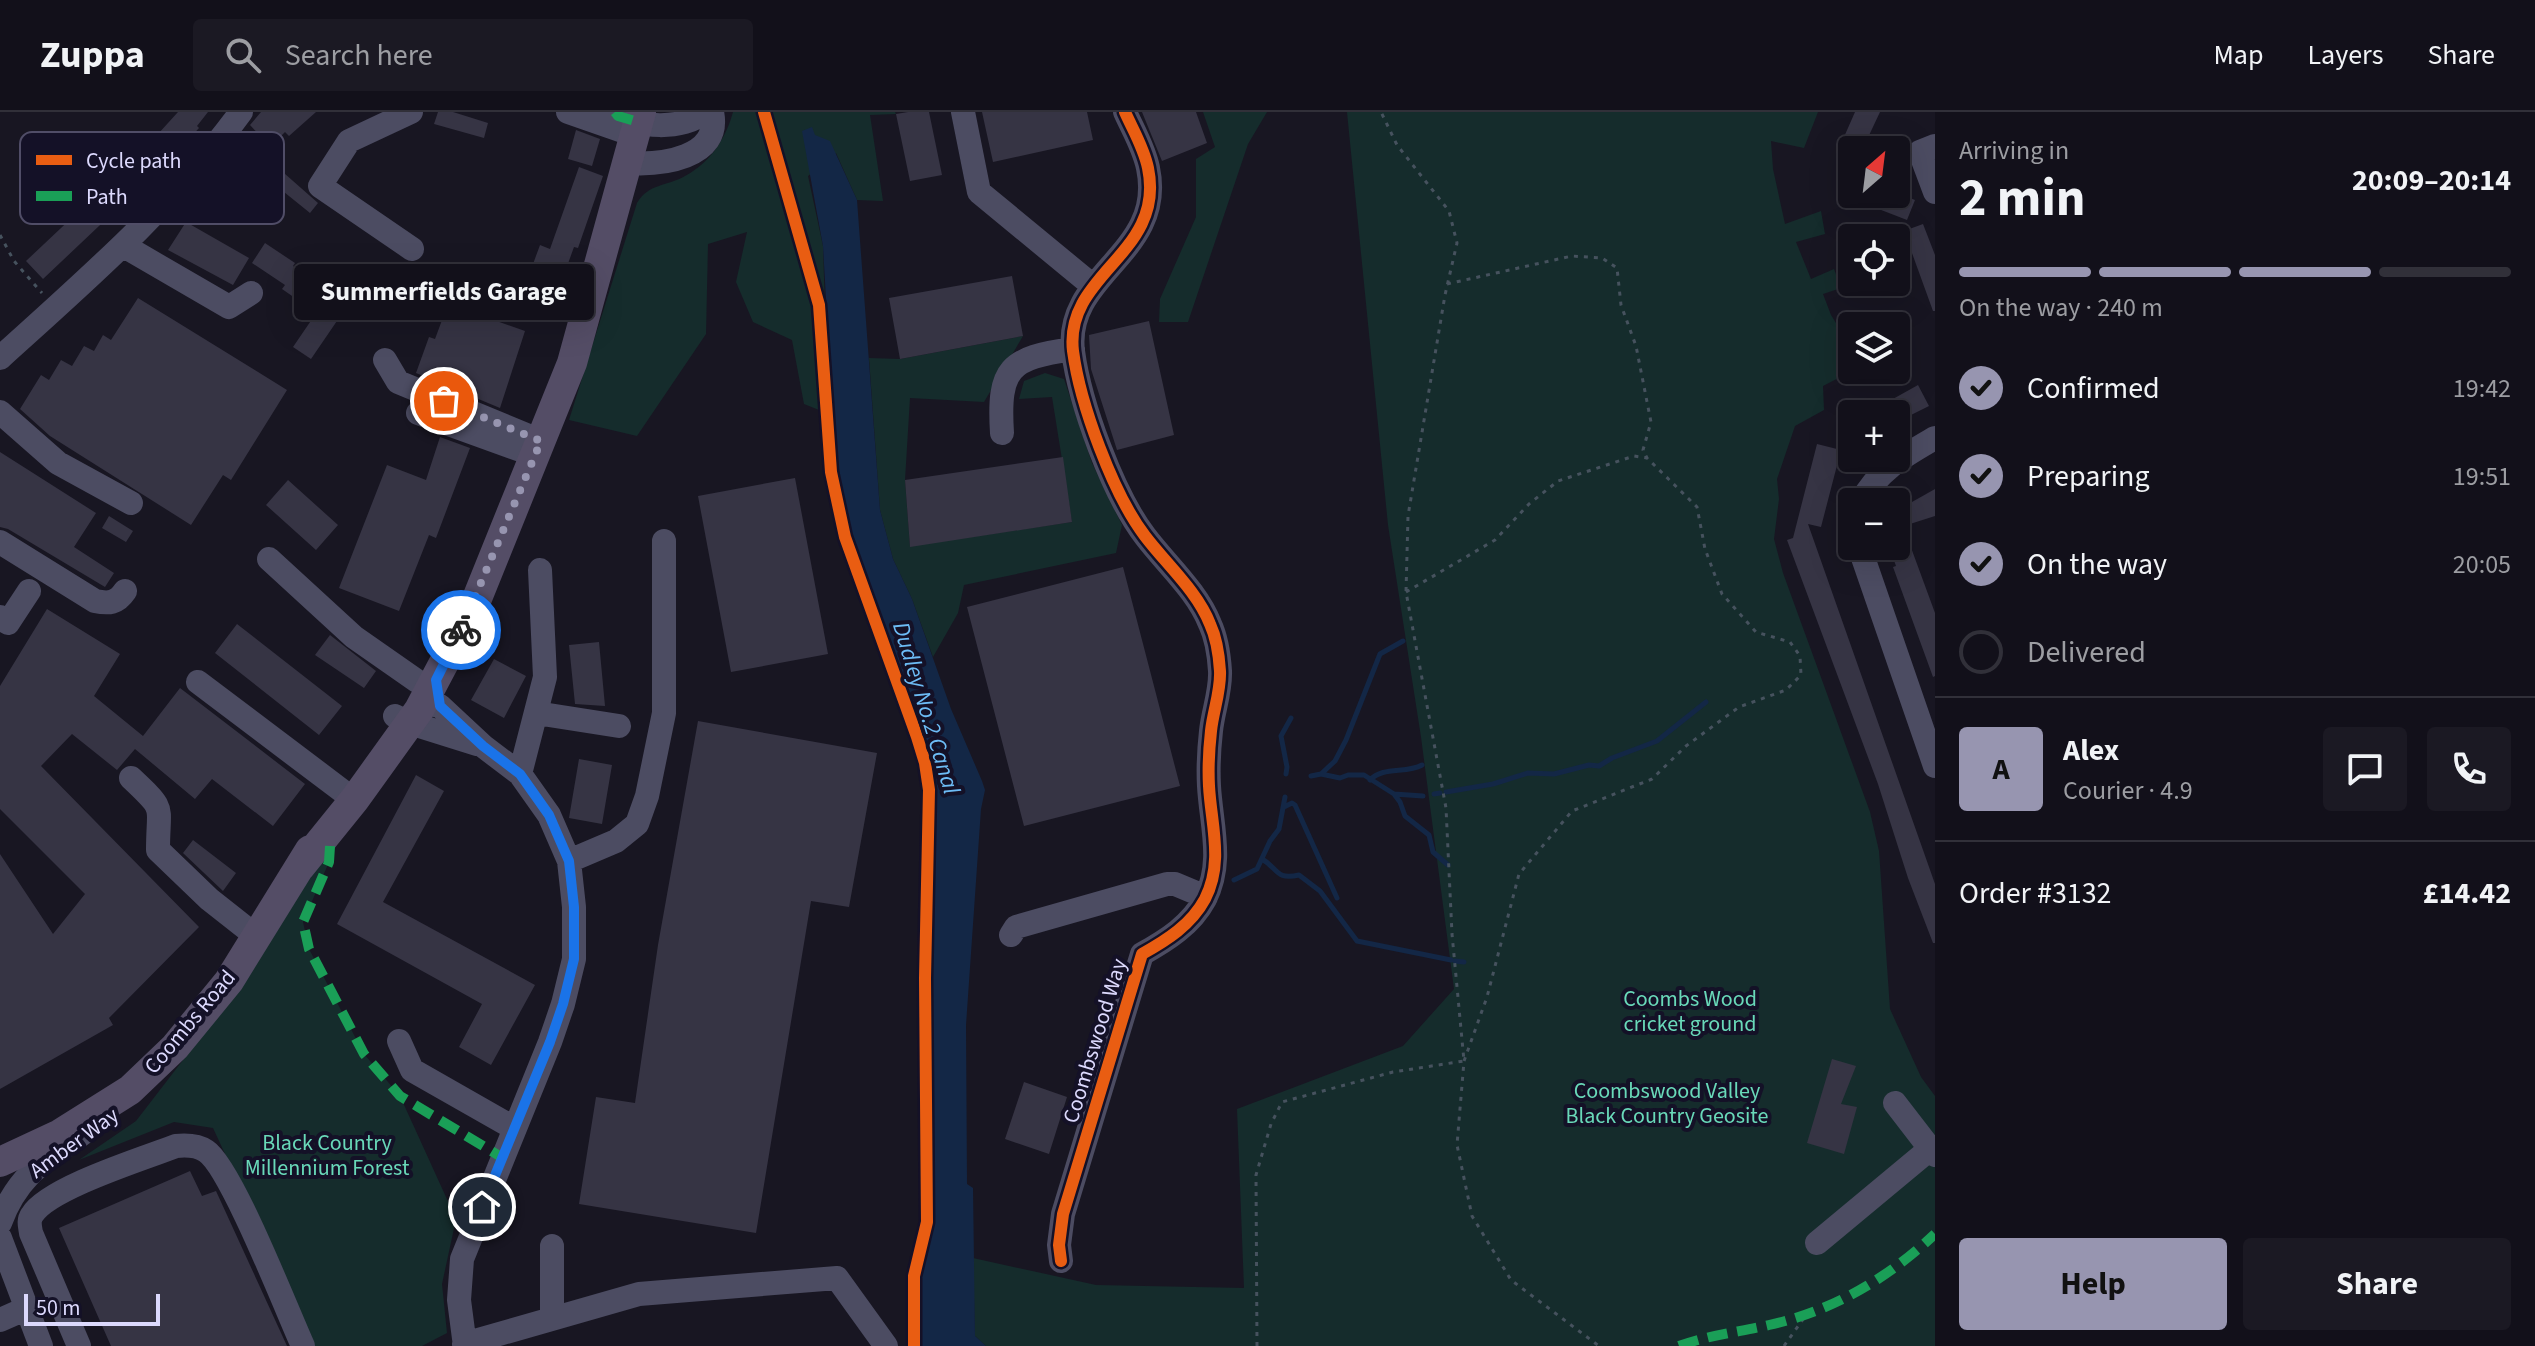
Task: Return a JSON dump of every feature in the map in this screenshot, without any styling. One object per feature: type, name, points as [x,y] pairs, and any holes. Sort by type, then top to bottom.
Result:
[{"type":"main road","points":[[381,750],[418,704],[474,606],[538,448],[572,363],[632,129]]},
{"type":"main road","name":"Coombs Road","points":[[0,1162],[60,1134],[130,1090],[175,1047],[229,981],[350,787],[381,750]]},
{"type":"main road","name":"Coombs Road","points":[[300,867],[381,750]]},
{"type":"street","points":[[226,132],[241,112]]},
{"type":"street","points":[[411,112],[349,141],[320,186],[412,249]]},
{"type":"street","points":[[568,112],[632,129],[676,125],[696,120],[704,112]]},
{"type":"street","points":[[632,129],[649,164],[691,156],[707,139],[713,120],[712,112]]},
{"type":"street","points":[[963,112],[979,192],[1093,286]]},
{"type":"street","name":"Coombswood Way","points":[[1061,1261],[1059,1245],[1063,1214],[1142,954],[1169,938],[1193,918],[1206,897],[1214,870],[1216,835],[1209,787],[1211,731],[1220,675],[1218,648],[1210,622],[1192,594],[1143,534],[1104,461],[1086,405],[1073,349],[1075,316],[1081,302],[1132,242],[1143,221],[1149,196],[1148,169],[1125,112]]},
{"type":"street","points":[[1935,146],[1920,152],[1935,192]]},
{"type":"street","points":[[0,358],[124,246],[144,224]]},
{"type":"street","points":[[124,246],[229,307],[251,293]]},
{"type":"street","points":[[1002,433],[1002,386],[1011,371],[1025,360],[1043,353],[1073,349]]},
{"type":"street","points":[[385,360],[398,382],[538,448]]},
{"type":"street","points":[[0,412],[58,463],[131,503]]},
{"type":"street","points":[[418,413],[538,448]]},
{"type":"street","points":[[1868,488],[1903,457],[1935,438]]},
{"type":"street","points":[[569,861],[616,841],[637,824],[647,796],[664,713],[664,541]]},
{"type":"street","points":[[0,542],[95,601],[108,604],[119,600],[125,591]]},
{"type":"street","points":[[269,559],[354,637],[418,704],[520,774],[549,815],[569,861],[574,907],[574,959],[550,1042],[462,1259],[459,1300],[465,1345],[639,1294],[837,1278],[886,1346]]},
{"type":"street","points":[[1864,560],[1935,766]]},
{"type":"street","points":[[520,774],[545,677],[540,570]]},
{"type":"street","points":[[0,617],[8,623],[29,591]]},
{"type":"street","points":[[198,682],[350,787]]},
{"type":"street","points":[[242,697],[350,787]]},
{"type":"street","points":[[418,704],[483,746]]},
{"type":"street","points":[[536,713],[619,726]]},
{"type":"street","points":[[131,778],[157,803],[161,811],[158,850],[209,899],[256,936]]},
{"type":"street","points":[[1011,935],[1016,927],[1167,884],[1175,884],[1206,897]]},
{"type":"street","points":[[399,1041],[412,1070],[514,1128]]},
{"type":"street","name":"Amber Way","points":[[0,1223],[9,1199],[27,1176],[124,1107],[139,1092],[155,1066]]},
{"type":"street","points":[[1817,1243],[1932,1152],[1895,1103]]},
{"type":"street","points":[[79,1346],[31,1233],[29,1220],[33,1212],[68,1188],[176,1146],[191,1145],[207,1151],[229,1179],[303,1346]]},
{"type":"street","points":[[0,1238],[41,1346]]},
{"type":"street","points":[[552,1246],[552,1318]]},
{"type":"street","points":[[0,1320],[25,1309]]},
{"type":"path","points":[[1381,112],[1397,145],[1449,211],[1457,243],[1447,284],[1408,516],[1406,592],[1446,808],[1452,934],[1464,1061],[1457,1145],[1472,1216],[1511,1280],[1599,1346]]},
{"type":"path","points":[[0,235],[14,261],[55,308]]},
{"type":"path","points":[[1447,284],[1572,256],[1602,258],[1617,268],[1621,305],[1636,346],[1651,422],[1643,450],[1647,458],[1697,507],[1705,549],[1722,594],[1756,632],[1790,642],[1800,656],[1801,675],[1786,690],[1739,707],[1686,746],[1652,779],[1572,811],[1519,874],[1487,997],[1464,1061]]},
{"type":"path","points":[[1406,592],[1495,540],[1529,504],[1558,481],[1634,456],[1647,458]]},
{"type":"path","points":[[1257,1346],[1256,1175],[1271,1124],[1282,1102],[1393,1072],[1464,1061]]},
{"type":"path","points":[[1784,1346],[1806,1315]]},
{"type":"green space","points":[[733,112],[896,114],[870,115],[883,201],[857,200],[836,153],[808,176],[823,246],[834,416],[804,404],[792,340],[753,322],[736,282],[747,232],[708,244],[706,334],[637,436],[569,420],[637,203],[652,189],[694,171],[702,164],[721,140]]},
{"type":"green space","points":[[1203,112],[1267,112],[1248,144],[1188,322],[1159,322],[1160,299],[1196,217],[1196,159],[1215,147]]},
{"type":"green space","name":"Coombswood Valley Black Country Geosite","points":[[1347,112],[1818,112],[1804,148],[1771,141],[1773,169],[1785,224],[1821,211],[1825,234],[1796,242],[1811,279],[1834,269],[1838,280],[1838,289],[1823,294],[1838,326],[1838,378],[1823,386],[1824,410],[1795,426],[1777,479],[1779,499],[1774,539],[1783,573],[1870,812],[1879,851],[1890,1009],[1921,1077],[1935,1096],[1935,1346],[986,1346],[975,1336],[973,1258],[1096,1285],[1244,1288],[1237,1109],[1403,1046],[1454,989],[1421,737],[1388,525]]},
{"type":"green space","points":[[1023,336],[984,402],[910,398],[905,480],[910,546],[1072,522],[1052,397],[1019,399],[1024,381],[1045,373],[1064,379],[1092,463],[1122,525],[1116,553],[964,585],[958,613],[933,657],[912,599],[893,559],[880,510],[869,358],[900,359]]},
{"type":"green space","name":"Black Country Millennium Forest","points":[[330,846],[329,862],[303,922],[309,949],[364,1054],[400,1096],[456,1219],[442,1284],[447,1333],[422,1346],[314,1346],[213,1128],[174,1122],[79,1160],[136,1121],[183,1060]]},
{"type":"water","name":"Dudley No.2 Canal","points":[[812,127],[815,135],[830,141],[857,200],[880,510],[893,559],[912,599],[951,709],[985,790],[981,809],[966,1025],[967,1184],[973,1188],[975,1336],[986,1346],[920,1346],[920,1277],[934,1221],[931,940],[936,789],[927,748],[849,532],[842,497],[832,405],[823,246],[802,131]]},
{"type":"building","points":[[178,112],[208,112],[195,132],[160,132]]},
{"type":"building","points":[[261,112],[316,112],[289,136],[285,132],[256,132],[250,125]]},
{"type":"building","points":[[438,112],[453,112],[488,123],[484,138],[434,124]]},
{"type":"building","points":[[929,112],[942,175],[910,181],[896,114]]},
{"type":"building","points":[[982,112],[1087,112],[1093,140],[993,162]]},
{"type":"building","points":[[1142,112],[1196,112],[1207,143],[1162,161]]},
{"type":"building","points":[[1855,112],[1880,112],[1869,136],[1844,136]]},
{"type":"building","points":[[576,130],[600,139],[592,166],[568,159]]},
{"type":"building","points":[[579,167],[603,176],[578,248],[574,247],[553,305],[522,294],[540,245],[550,249]]},
{"type":"building","points":[[284,173],[318,203],[310,213],[284,192]]},
{"type":"building","points":[[1910,198],[1915,200],[1907,220],[1876,208],[1910,208]]},
{"type":"building","points":[[65,224],[101,224],[43,279],[26,261]]},
{"type":"building","points":[[185,224],[190,224],[249,258],[233,285],[168,250]]},
{"type":"building","points":[[1923,224],[1935,255],[1935,311],[1910,248],[1910,229]]},
{"type":"building","points":[[265,243],[322,286],[308,307],[282,289],[285,285],[252,263]]},
{"type":"building","points":[[1012,276],[1023,336],[900,359],[889,298]]},
{"type":"building","points":[[138,298],[287,390],[231,480],[223,475],[191,525],[50,436],[20,409],[41,375],[49,380],[61,360],[72,366],[84,346],[94,351],[103,335],[111,340]]},
{"type":"building","points":[[448,304],[525,331],[500,408],[416,373],[429,337],[435,339]]},
{"type":"building","points":[[321,306],[339,318],[311,359],[293,347]]},
{"type":"building","points":[[1149,321],[1174,435],[1117,450],[1091,369],[1089,335]]},
{"type":"building","points":[[1918,385],[1929,406],[1910,416],[1910,400],[1891,400]]},
{"type":"building","points":[[440,437],[470,448],[436,538],[429,535],[399,611],[339,588],[387,465],[426,480]]},
{"type":"building","points":[[1817,444],[1838,449],[1838,462],[1821,527],[1808,524],[1935,884],[1935,943],[1908,878],[1878,784],[1787,540],[1793,538]]},
{"type":"building","points":[[0,452],[96,513],[74,547],[114,573],[105,587],[0,527]]},
{"type":"building","points":[[1063,457],[1072,522],[910,547],[905,480]]},
{"type":"building","points":[[795,478],[828,654],[731,672],[698,496]]},
{"type":"building","points":[[288,480],[338,525],[316,550],[266,505]]},
{"type":"building","points":[[1935,489],[1935,516],[1910,524],[1910,503]]},
{"type":"building","points":[[109,516],[133,531],[126,542],[102,528]]},
{"type":"building","points":[[1910,545],[1935,613],[1933,677],[1893,567],[1896,566],[1894,560],[1910,560]]},
{"type":"building","points":[[1123,567],[1180,786],[1024,826],[967,607]]},
{"type":"building","points":[[47,609],[120,654],[94,696],[143,736],[180,688],[305,784],[273,826],[212,779],[195,799],[135,749],[117,770],[72,734],[41,766],[199,927],[109,1018],[113,1025],[0,1089],[0,854],[53,934],[85,894],[0,809],[0,686]]},
{"type":"building","points":[[237,624],[342,706],[319,735],[215,653]]},
{"type":"building","points":[[330,635],[376,671],[364,688],[315,655]]},
{"type":"building","points":[[599,642],[605,706],[575,704],[569,645]]},
{"type":"building","points":[[494,659],[526,676],[504,718],[471,700]]},
{"type":"building","points":[[698,721],[877,753],[849,907],[811,901],[756,1233],[579,1204],[596,1097],[635,1103],[658,945]]},
{"type":"building","points":[[579,759],[612,765],[602,824],[569,818]]},
{"type":"building","points":[[416,775],[444,791],[383,902],[535,985],[491,1065],[459,1047],[482,1004],[337,924]]},
{"type":"building","points":[[193,840],[236,873],[223,891],[183,853]]},
{"type":"building","points":[[1832,1059],[1856,1066],[1841,1104],[1857,1107],[1844,1154],[1807,1143]]},
{"type":"building","points":[[1024,1082],[1067,1097],[1049,1154],[1005,1139]]},
{"type":"building","points":[[190,1171],[202,1196],[216,1191],[287,1346],[111,1346],[59,1228]]},
{"type":"waterway","points":[[1321,774],[1335,761],[1346,740],[1380,654],[1403,641]]},
{"type":"waterway","points":[[1446,792],[1493,784],[1528,773],[1554,774],[1589,765],[1599,766],[1657,741],[1706,702]]},
{"type":"waterway","points":[[1286,774],[1281,736],[1291,718]]},
{"type":"waterway","points":[[1370,780],[1381,773],[1422,765]]},
{"type":"waterway","points":[[1311,776],[1321,774],[1340,778],[1364,775],[1394,794],[1423,796]]},
{"type":"waterway","points":[[1434,794],[1440,793]]},
{"type":"waterway","points":[[1394,794],[1405,816],[1429,835],[1433,852],[1448,865]]},
{"type":"waterway","points":[[1234,880],[1257,869],[1279,829],[1285,797]]},
{"type":"waterway","points":[[1284,807],[1292,803],[1295,805],[1337,898]]},
{"type":"waterway","points":[[1262,859],[1281,875],[1299,875],[1320,891],[1357,941],[1451,960]]},
{"type":"waterway","points":[[1455,961],[1464,962]]},
{"type":"marked path","points":[[615,112],[618,116],[638,122]]},
{"type":"marked path","points":[[330,846],[329,862],[303,922],[309,949],[364,1054],[400,1096],[503,1158]]},
{"type":"marked path","points":[[1679,1346],[1793,1319],[1837,1302],[1898,1265],[1935,1234]]},
{"type":"cycle path","points":[[764,112],[819,305],[831,472],[845,537],[917,737],[929,790],[925,978],[927,1222],[914,1276],[914,1346]]},
{"type":"cycle path","points":[[1061,1261],[1059,1245],[1063,1214],[1142,954],[1178,931],[1193,917],[1211,885],[1215,857],[1209,772],[1211,731],[1220,678],[1214,635],[1197,600],[1145,536],[1121,497],[1090,422],[1073,351],[1074,324],[1083,302],[1130,243],[1143,222],[1150,197],[1146,161],[1125,112]]},
{"type":"way so far","points":[[444,401],[541,441],[474,606],[461,630]]},
{"type":"place","name":"Summerfields Garage","points":[[444,401]]},
{"type":"route","points":[[461,630],[436,680],[440,706],[483,746],[520,774],[549,815],[569,861],[574,907],[574,959],[563,1004],[482,1207]]},
{"type":"park label","name":"Coombs Wood cricket ground","points":[[1690,1012]]}]
